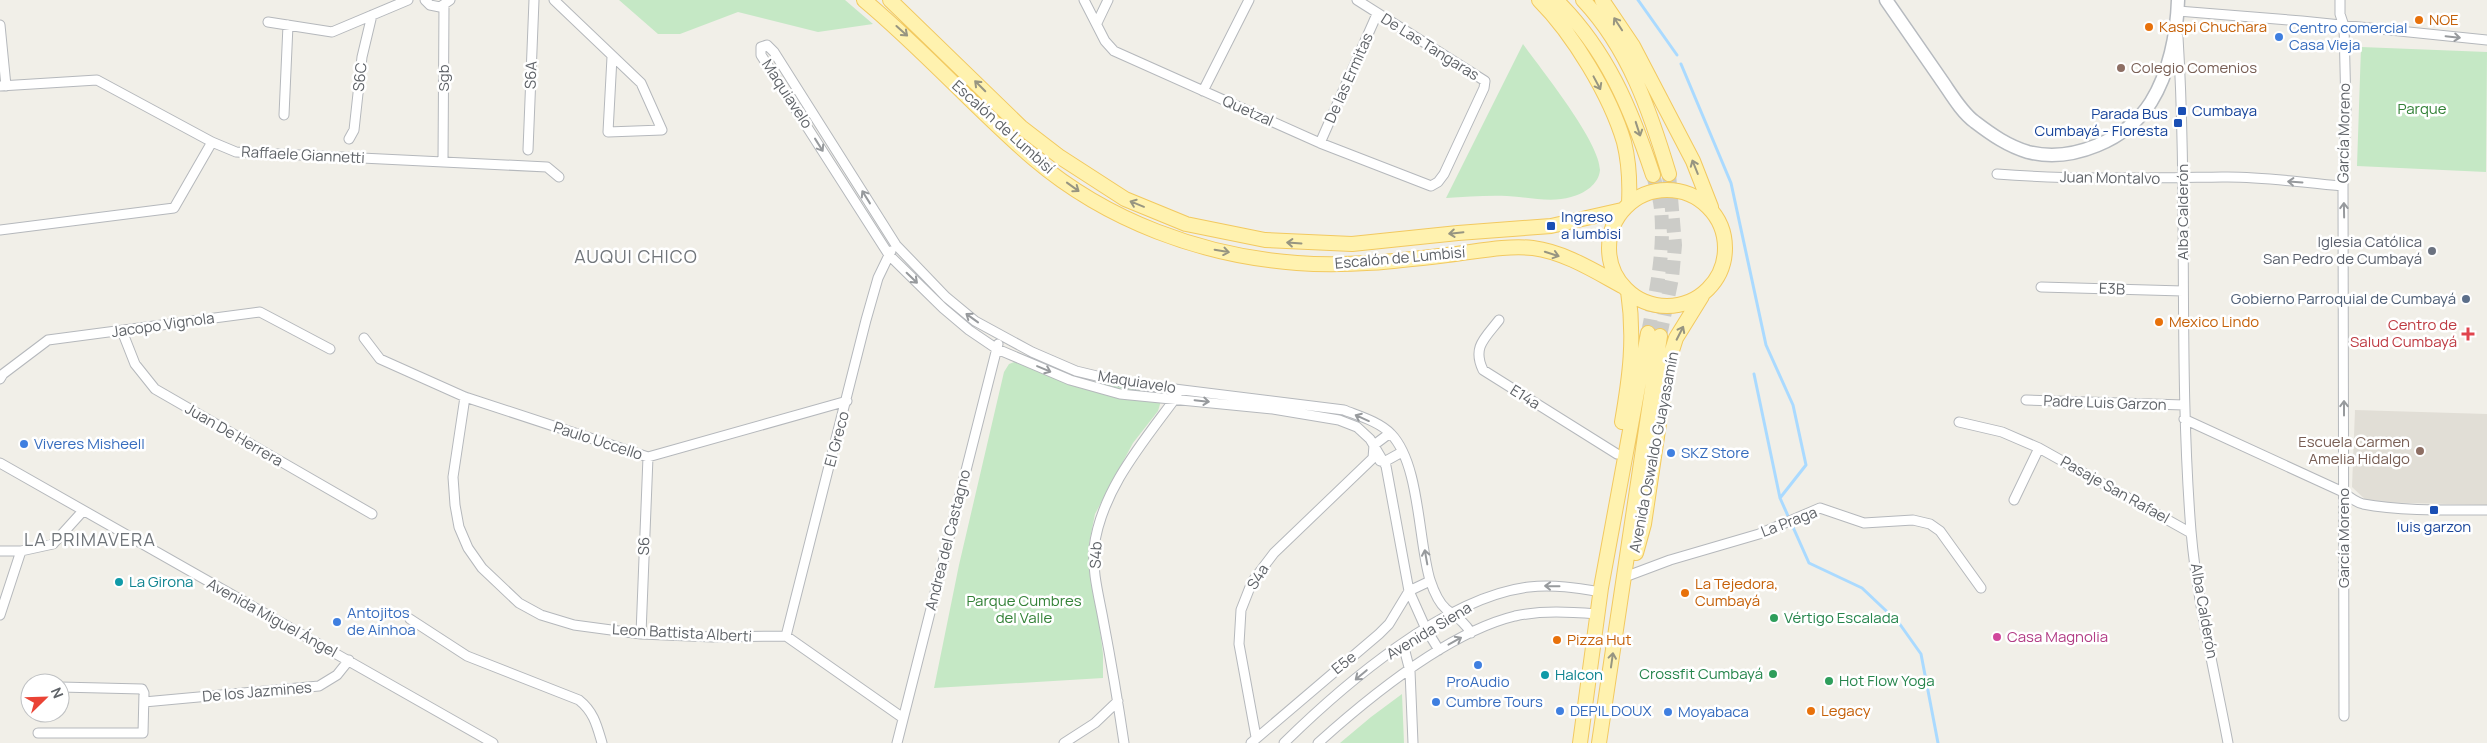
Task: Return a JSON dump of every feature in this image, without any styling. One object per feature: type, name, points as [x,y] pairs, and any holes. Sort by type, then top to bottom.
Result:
[{"type":"main road","name":"Escalón de Lumbisí","points":[[864,0],[904,34],[1035,160],[1082,194],[1125,218],[1165,234],[1203,247],[1299,263],[1356,264],[1504,248],[1534,248],[1572,261],[1626,289]]},
{"type":"main road","name":"Escalón de Lumbisí","points":[[890,0],[1021,127],[1060,158],[1125,199],[1186,224],[1265,240],[1352,244],[1551,226],[1625,206]]},
{"type":"main road","points":[[1539,0],[1579,51],[1610,108],[1624,142],[1630,178],[1625,206],[1611,232],[1609,257],[1614,273],[1626,289],[1642,301],[1658,306],[1675,306],[1691,301],[1705,292],[1715,282],[1722,269],[1725,239],[1693,161],[1633,46],[1602,0]]},
{"type":"main road","points":[[1556,0],[1577,22],[1612,73],[1634,118],[1653,175]]},
{"type":"main road","points":[[1583,0],[1594,12],[1630,67],[1649,109],[1669,174]]},
{"type":"main road","points":[[1625,206],[1645,193],[1664,189],[1682,191],[1700,199],[1714,212]]},
{"type":"main road","name":"Avenida Oswaldo Guayasamín","points":[[1601,590],[1602,556],[1632,357],[1632,321],[1626,289]]},
{"type":"main road","name":"Avenida Oswaldo Guayasamín","points":[[1618,619],[1644,524],[1668,363],[1676,338],[1705,292]]},
{"type":"main road","name":"Avenida Oswaldo Guayasamín","points":[[1580,743],[1601,590],[1654,335],[1618,619],[1599,743]]},
{"type":"street","points":[[268,22],[332,32],[408,0]]},
{"type":"street","points":[[425,0],[435,7],[447,3]]},
{"type":"street","name":"S6A","points":[[528,150],[534,0]]},
{"type":"street","points":[[554,0],[562,5],[612,57],[641,83],[662,130],[608,132],[612,57]]},
{"type":"street","name":"Quetzal","points":[[1084,0],[1105,41],[1114,51],[1320,143],[1431,186],[1438,182]]},
{"type":"street","points":[[1097,23],[1108,0]]},
{"type":"street","points":[[1203,91],[1249,0]]},
{"type":"street","name":"De Las Tangaras","points":[[1357,0],[1485,81],[1484,88],[1438,182]]},
{"type":"street","points":[[1886,0],[1951,94],[1973,121],[2003,142],[2029,152],[2054,155],[2081,150],[2108,140],[2132,125],[2151,102],[2162,80],[2169,61],[2177,10],[2487,40]]},
{"type":"street","name":"García Moreno","points":[[2340,0],[2340,14],[2344,26],[2346,110],[2343,186],[2344,716]]},
{"type":"street","name":"Sgb","points":[[443,161],[447,3]]},
{"type":"street","name":"Alba Calderón","points":[[2177,10],[2182,111],[2184,419],[2191,533],[2228,743]]},
{"type":"street","name":"De las Ermitas","points":[[1320,143],[1377,14]]},
{"type":"street","name":"S6C","points":[[350,139],[354,130],[362,57],[372,16]]},
{"type":"street","points":[[0,25],[3,86]]},
{"type":"street","points":[[284,115],[288,25]]},
{"type":"street","name":"Maquiavelo","points":[[1439,650],[1426,629],[1409,591],[1384,462],[1374,445],[1357,427],[1339,420],[1176,398],[1120,394],[1070,380],[997,349],[969,330],[943,308],[888,255],[761,55],[762,46],[769,46],[774,52],[896,245],[946,297],[975,320],[1001,336],[1076,371],[1126,383],[1344,410],[1362,417],[1390,433],[1402,452],[1411,478],[1430,580],[1441,603],[1452,614],[1463,621],[1471,633]]},
{"type":"street","name":"Raffaele Giannetti","points":[[3,86],[96,80],[212,142],[236,152],[547,166],[559,177]]},
{"type":"street","points":[[0,230],[174,208],[212,142]]},
{"type":"street","name":"Juan Montalvo","points":[[1997,174],[2041,177],[2183,179],[2223,177],[2343,186]]},
{"type":"street","name":"El Greco","points":[[786,636],[866,320],[878,278],[888,255],[896,245]]},
{"type":"street","name":"E3B","points":[[2041,287],[2183,291]]},
{"type":"street","name":"Jacopo Vignola","points":[[0,379],[3,374],[48,340],[260,312],[330,349]]},
{"type":"street","name":"E14a","points":[[1499,320],[1478,350],[1478,358],[1483,370],[1617,454]]},
{"type":"street","name":"Juan De Herrera","points":[[122,331],[135,364],[155,389],[372,514]]},
{"type":"street","name":"Andrea del Castagno","points":[[897,743],[1001,336]]},
{"type":"street","name":"Paulo Uccello","points":[[364,338],[380,359],[465,397],[648,458],[847,401]]},
{"type":"street","name":"S4b","points":[[1124,743],[1096,579],[1094,548],[1105,508],[1121,478],[1143,441],[1182,389]]},
{"type":"street","name":"Leon Battista Alberti","points":[[465,397],[453,477],[455,505],[462,534],[468,548],[482,568],[519,603],[541,615],[574,625],[641,634],[713,637],[786,636]]},
{"type":"street","name":"Padre Luis Garzon","points":[[2026,400],[2184,405]]},
{"type":"street","name":"Padre Luis Garzon","points":[[2184,419],[2343,492],[2351,499],[2362,504],[2434,510],[2487,510]]},
{"type":"street","name":"Pasaje San Rafael","points":[[1959,422],[2002,432],[2039,448],[2191,533]]},
{"type":"street","points":[[1390,433],[1374,445],[1373,458],[1384,462],[1402,452]]},
{"type":"street","points":[[2014,500],[2039,448]]},
{"type":"street","name":"S6","points":[[641,634],[648,458]]},
{"type":"street","name":"S4a","points":[[1253,740],[1239,644],[1241,610],[1252,582],[1274,553],[1373,458]]},
{"type":"street","name":"Avenida Miguel Ángel","points":[[0,463],[82,512],[349,660],[493,743]]},
{"type":"street","name":"La Praga","points":[[1630,575],[1670,560],[1766,531],[1820,508],[1864,523],[1913,520],[1930,524],[1940,531],[1981,588]]},
{"type":"street","points":[[0,551],[21,550],[53,544],[82,512]]},
{"type":"street","points":[[0,615],[21,550]]},
{"type":"street","name":"E5e","points":[[1253,740],[1379,634],[1389,624],[1404,596],[1409,591],[1430,580]]},
{"type":"street","name":"Avenida Siena","points":[[1284,743],[1363,673],[1403,644],[1452,614],[1483,600],[1528,587],[1566,586],[1601,590]]},
{"type":"street","name":"Avenida Siena","points":[[1318,743],[1439,650],[1471,633],[1514,616],[1539,612],[1598,614]]},
{"type":"street","points":[[410,619],[467,656],[580,700],[589,708],[595,719],[602,743]]},
{"type":"street","points":[[786,636],[904,718]]},
{"type":"street","points":[[1403,644],[1410,671],[1413,743]]},
{"type":"street","name":"De los Jazmines","points":[[144,702],[319,686],[337,675],[349,660]]},
{"type":"street","points":[[38,733],[143,733],[144,693],[138,688],[70,687]]},
{"type":"street","points":[[1064,743],[1094,723],[1118,701]]},
{"type":"shaded area","name":"Escuela Carmen Amelia Hidalgo","points":[[2355,410],[2487,414],[2487,505],[2368,502],[2352,487]]},
{"type":"green space","points":[[619,0],[845,0],[873,24],[818,32],[738,12],[680,34],[658,34]]},
{"type":"green space","points":[[1523,44],[1568,106],[1590,142],[1600,170],[1597,180],[1586,191],[1563,199],[1547,200],[1499,196],[1446,198]]},
{"type":"green space","name":"Parque","points":[[2361,47],[2487,52],[2486,172],[2357,166]]},
{"type":"green space","name":"Parque Cumbres del Valle","points":[[1017,361],[1091,381],[1152,389],[1159,393],[1161,401],[1158,411],[1133,443],[1095,514],[1089,544],[1103,654],[1103,678],[934,688],[959,565],[1004,372],[1009,364]]},
{"type":"green space","points":[[1402,694],[1404,743],[1340,743],[1371,717]]},
{"type":"waterway","points":[[1638,0],[1677,55]]},
{"type":"waterway","points":[[1681,64],[1731,183],[1766,345],[1793,405],[1806,465],[1780,498]]},
{"type":"waterway","points":[[1754,374],[1780,498],[1809,563],[1862,588],[1899,623],[1921,654],[1938,743]]},
{"type":"tunnel","points":[[1660,336],[1672,278],[1675,245],[1669,174]]},
{"type":"tunnel","points":[[1648,333],[1659,271],[1662,240],[1660,205],[1653,175]]},
{"type":"place","name":"NOE","points":[[2419,20]]},
{"type":"place","name":"Kaspi Chuchara","points":[[2149,27]]},
{"type":"place","name":"Centro comercial Casa Vieja","points":[[2279,37]]},
{"type":"place","name":"Colegio Comenios","points":[[2121,68]]},
{"type":"place","name":"Cumbaya","points":[[2182,111]]},
{"type":"place","name":"Parada Bus Cumbayá - Floresta","points":[[2178,123]]},
{"type":"place","name":"Ingreso a lumbisi","points":[[1551,226]]},
{"type":"place","name":"Iglesia Católica San Pedro de Cumbayá","points":[[2432,251]]},
{"type":"place","name":"Gobierno Parroquial de Cumbayá","points":[[2466,299]]},
{"type":"place","name":"Mexico Lindo","points":[[2159,322]]},
{"type":"place","name":"Centro de Salud Cumbayá","points":[[2468,334]]},
{"type":"place","name":"Viveres Misheell","points":[[24,444]]},
{"type":"place","name":"Escuela Carmen Amelia Hidalgo","points":[[2420,451]]},
{"type":"place","name":"SKZ Store","points":[[1671,453]]},
{"type":"place","name":"luis garzon","points":[[2434,510]]},
{"type":"place","name":"La Girona","points":[[119,582]]},
{"type":"place","name":"La Tejedora, Cumbayá","points":[[1685,593]]},
{"type":"place","name":"Vértigo Escalada","points":[[1774,618]]},
{"type":"place","name":"Antojitos de Ainhoa","points":[[337,622]]},
{"type":"place","name":"Casa Magnolia","points":[[1997,637]]},
{"type":"place","name":"Pizza Hut","points":[[1557,640]]},
{"type":"place","name":"ProAudio","points":[[1478,665]]},
{"type":"place","name":"Crossfit Cumbayá","points":[[1773,674]]},
{"type":"place","name":"Halcon","points":[[1545,675]]},
{"type":"place","name":"Hot Flow Yoga","points":[[1829,681]]},
{"type":"place","name":"Cumbre Tours","points":[[1436,702]]},
{"type":"place","name":"DEPIL DOUX","points":[[1560,711]]},
{"type":"place","name":"Legacy","points":[[1811,711]]},
{"type":"place","name":"Moyabaca","points":[[1668,712]]},
{"type":"district","name":"AUQUI CHICO","points":[[636,257]]},
{"type":"district","name":"LA PRIMAVERA","points":[[90,540]]}]
